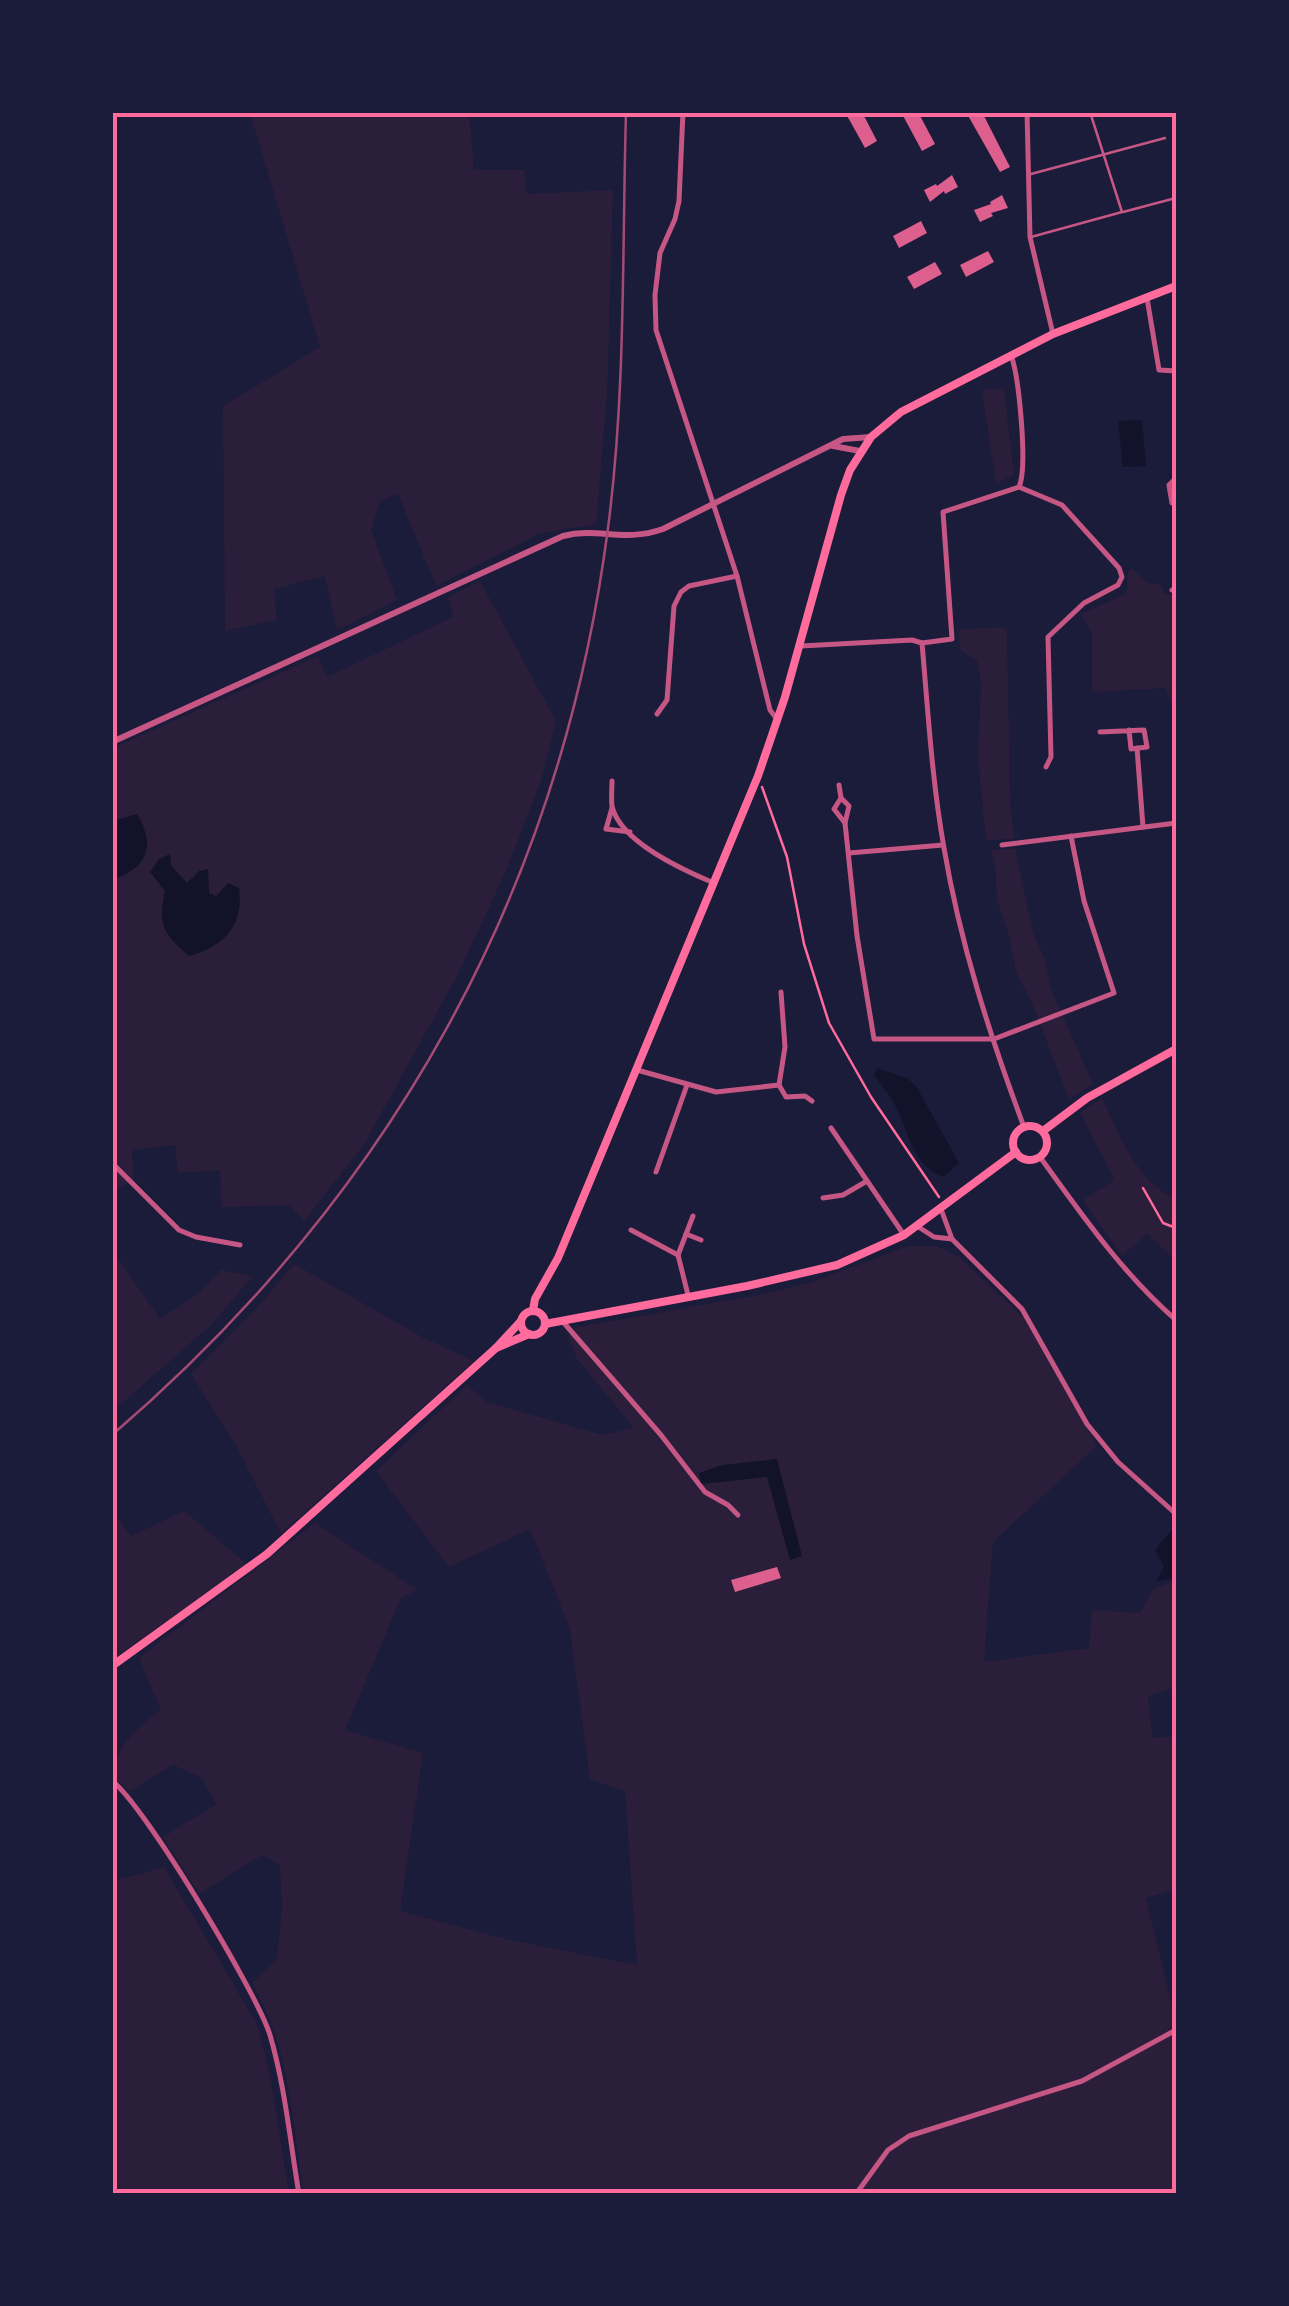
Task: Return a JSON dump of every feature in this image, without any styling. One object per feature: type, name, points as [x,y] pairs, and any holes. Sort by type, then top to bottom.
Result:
[{"type":"main road","points":[[533,1310],[758,776],[800,646],[841,495],[860,451],[900,412],[1053,334],[1176,286]]},
{"type":"main road","points":[[1043,1132],[1087,1098],[1176,1049]]},
{"type":"main road","points":[[1034,1126],[1043,1132],[1048,1145],[1040,1157],[1024,1158],[1016,1152],[1014,1138],[1024,1127],[1034,1126]]},
{"type":"main road","points":[[545,1324],[807,1274],[868,1253],[904,1235],[1016,1152]]},
{"type":"main road","points":[[112,1666],[267,1554],[496,1348],[525,1313],[541,1313],[545,1324],[541,1332],[496,1348]]},
{"type":"main road","points":[[520,1321],[528,1334]]},
{"type":"street","points":[[683,112],[679,201],[660,253],[654,312],[661,348],[737,576],[770,710],[778,720]]},
{"type":"street","points":[[1027,112],[1030,237],[1053,334]]},
{"type":"street","points":[[1147,297],[1159,370],[1176,372]]},
{"type":"street","points":[[1011,355],[1023,452],[1019,487]]},
{"type":"street","points":[[112,742],[563,536],[586,533],[628,538],[663,530],[832,446],[856,436],[871,438]]},
{"type":"street","points":[[832,446],[860,451]]},
{"type":"street","points":[[1176,478],[1169,485],[1172,502],[1176,502]]},
{"type":"street","points":[[800,646],[952,639],[943,512],[1019,487],[1062,504],[1119,568],[1122,577],[1118,585],[1084,603],[1048,638],[1051,758],[1046,767]]},
{"type":"street","points":[[657,714],[667,700],[674,606],[681,592],[689,586],[737,576]]},
{"type":"street","points":[[922,643],[943,846],[972,973],[1024,1127]]},
{"type":"street","points":[[1100,732],[1129,730],[1144,730],[1146,748],[1131,749],[1129,730]]},
{"type":"street","points":[[1138,748],[1143,827]]},
{"type":"street","points":[[612,781],[612,808],[606,828],[630,832]]},
{"type":"street","points":[[839,785],[841,798],[849,806],[845,823],[848,853],[874,1039],[994,1039],[1114,992],[1084,900],[1071,836]]},
{"type":"street","points":[[841,798],[834,809],[845,823]]},
{"type":"street","points":[[612,808],[651,851],[714,883]]},
{"type":"street","points":[[1002,844],[1176,823]]},
{"type":"street","points":[[848,853],[943,846]]},
{"type":"street","points":[[782,992],[785,1047],[779,1085],[786,1097],[804,1096],[812,1102]]},
{"type":"street","points":[[637,1070],[726,1093],[779,1085]]},
{"type":"street","points":[[656,1172],[687,1086]]},
{"type":"street","points":[[831,1128],[904,1235]]},
{"type":"street","points":[[1040,1157],[1110,1254],[1176,1320]]},
{"type":"street","points":[[112,1163],[178,1230],[240,1245]]},
{"type":"street","points":[[823,1198],[843,1195],[866,1180]]},
{"type":"street","points":[[943,1208],[952,1240],[1022,1309],[1104,1447],[1176,1514]]},
{"type":"street","points":[[688,1298],[678,1254],[693,1216]]},
{"type":"street","points":[[917,1226],[934,1237],[952,1240]]},
{"type":"street","points":[[631,1230],[678,1254]]},
{"type":"street","points":[[686,1234],[701,1240]]},
{"type":"street","points":[[564,1323],[705,1492],[728,1504],[738,1515]]},
{"type":"street","points":[[112,1782],[142,1814],[262,2015],[278,2069],[299,2194]]},
{"type":"street","points":[[856,2194],[888,2150],[910,2136],[1082,2081],[1176,2030]]},
{"type":"lane","points":[[1090,112],[1122,212]]},
{"type":"lane","points":[[1028,175],[1165,138]]},
{"type":"lane","points":[[1030,237],[1172,200]]},
{"type":"path","points":[[758,776],[787,857],[804,944],[829,1023],[871,1097],[943,1208]]},
{"type":"path","points":[[1142,1188],[1163,1223],[1176,1228]]},
{"type":"shaded area","points":[[250,113],[469,113],[474,170],[524,170],[527,194],[613,190],[607,396],[596,524],[539,534],[436,586],[398,494],[380,501],[371,530],[397,600],[337,630],[325,576],[274,589],[277,620],[225,631],[223,406],[320,347]]},
{"type":"shaded area","points":[[1004,388],[1014,475],[996,484],[982,390]]},
{"type":"shaded area","points":[[1142,420],[1146,466],[1123,467],[1118,421]]},
{"type":"shaded area","points":[[1132,568],[1147,583],[1161,585],[1164,593],[1176,596],[1176,718],[1166,688],[1092,692],[1092,633],[1081,614],[1126,594],[1128,571]]},
{"type":"shaded area","points":[[480,581],[556,721],[541,780],[507,869],[457,976],[365,1143],[304,1221],[290,1205],[222,1207],[220,1170],[178,1173],[175,1145],[132,1150],[134,1179],[113,1192],[113,748],[318,656],[327,677],[453,617],[448,597]]},
{"type":"shaded area","points":[[1007,629],[1014,839],[986,840],[978,757],[981,682],[977,661],[961,651],[958,630]]},
{"type":"shaded area","points":[[137,814],[146,835],[146,852],[136,867],[117,878],[113,873],[113,821]]},
{"type":"shaded area","points":[[1015,849],[1033,933],[1045,959],[1050,987],[1093,1084],[1069,1099],[1016,972],[997,900],[991,850]]},
{"type":"shaded area","points":[[170,854],[171,865],[187,883],[199,871],[208,869],[209,893],[216,896],[228,883],[239,888],[238,913],[229,932],[213,946],[189,956],[165,928],[165,891],[150,872],[159,859]]},
{"type":"shaded area","points":[[877,1068],[907,1078],[916,1086],[959,1163],[943,1177],[918,1156],[894,1103],[874,1075]]},
{"type":"shaded area","points":[[1102,1098],[1140,1170],[1162,1192],[1176,1199],[1176,1261],[1147,1233],[1122,1256],[1083,1200],[1115,1180],[1080,1113]]},
{"type":"shaded area","points":[[909,1246],[937,1246],[959,1257],[1023,1317],[1097,1446],[993,1542],[984,1662],[1089,1648],[1092,1610],[1140,1613],[1153,1589],[1176,1580],[1176,1687],[1148,1696],[1153,1738],[1176,1736],[1176,1889],[1146,1898],[1176,2022],[1176,2193],[304,2193],[282,2059],[252,1983],[277,1958],[282,1908],[280,1865],[262,1855],[199,1894],[163,1837],[216,1804],[202,1778],[173,1765],[130,1791],[113,1778],[122,1748],[161,1710],[139,1658],[315,1523],[418,1590],[401,1598],[345,1730],[423,1753],[400,1911],[506,1939],[637,1965],[625,1791],[590,1779],[570,1629],[530,1529],[449,1567],[376,1471],[467,1385],[487,1402],[602,1435],[634,1428],[577,1359],[568,1336],[572,1328],[760,1295],[812,1282]]},
{"type":"shaded area","points":[[112,1250],[160,1319],[200,1292],[221,1270],[253,1276],[211,1325],[113,1411]]},
{"type":"shaded area","points":[[294,1264],[422,1337],[474,1361],[281,1534],[238,1449],[191,1374]]},
{"type":"shaded area","points":[[777,1459],[802,1556],[790,1560],[767,1477],[701,1484],[699,1473],[722,1465]]},
{"type":"shaded area","points":[[184,1511],[247,1564],[113,1659],[113,1512],[131,1536]]},
{"type":"shaded area","points":[[1174,1527],[1176,1578],[1157,1581],[1164,1566],[1155,1550]]},
{"type":"shaded area","points":[[164,1867],[257,2024],[270,2074],[289,2193],[113,2194],[113,1881]]},
{"type":"building","points":[[845,112],[862,112],[877,141],[865,148]]},
{"type":"building","points":[[901,112],[918,112],[935,144],[922,151]]},
{"type":"building","points":[[966,112],[982,112],[1010,167],[1000,172]]},
{"type":"building","points":[[952,175],[958,187],[945,194],[944,191],[930,202],[924,190]]},
{"type":"building","points":[[1002,195],[1008,208],[991,213],[993,216],[980,222],[974,210]]},
{"type":"building","points":[[921,221],[927,233],[899,248],[893,236]]},
{"type":"building","points":[[988,251],[994,262],[966,277],[960,265]]},
{"type":"building","points":[[935,262],[942,274],[914,289],[907,277]]},
{"type":"building","points":[[777,1567],[781,1578],[735,1592],[731,1580]]},
{"type":"railway","points":[[112,1435],[211,1342],[300,1244],[379,1139],[447,1028],[504,912],[550,790],[585,662],[608,528],[621,373],[626,112]]}]
